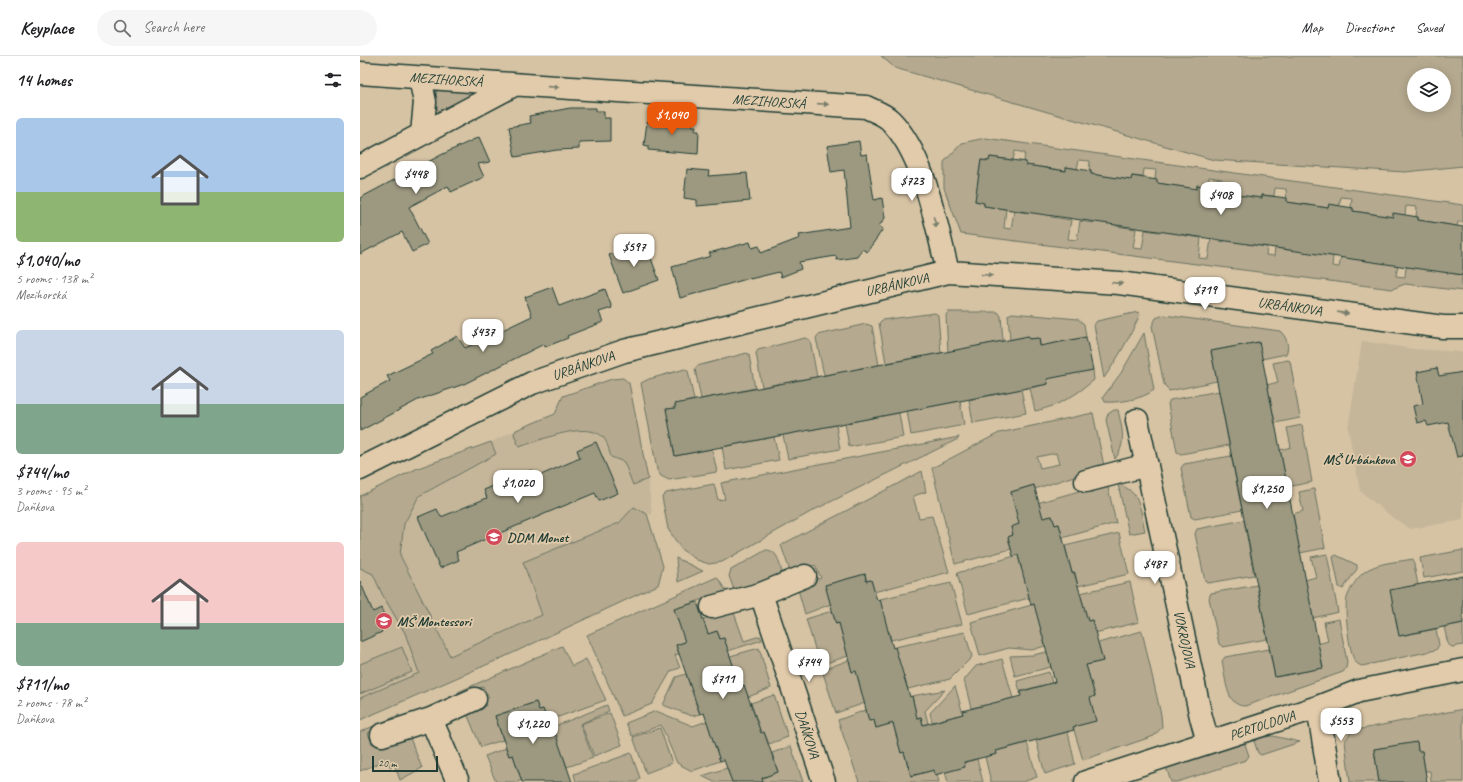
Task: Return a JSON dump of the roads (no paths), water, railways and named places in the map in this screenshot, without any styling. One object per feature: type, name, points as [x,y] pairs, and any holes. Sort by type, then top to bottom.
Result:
[{"type":"street","name":"MEZIHORSKÁ","points":[[360,73],[866,107],[889,119],[913,151],[934,217],[948,272]]},
{"type":"street","points":[[420,78],[426,102],[422,134]]},
{"type":"street","points":[[360,167],[514,84]]},
{"type":"street","name":"URBÁNKOVA","points":[[360,469],[532,383],[624,351],[948,272],[1126,284],[1443,327],[1463,327]]},
{"type":"street","name":"VOKROJOVA","points":[[1137,420],[1201,717],[1208,742]]},
{"type":"street","points":[[1086,481],[1147,465]]},
{"type":"street","points":[[712,607],[761,594],[805,576]]},
{"type":"street","name":"DAŇKOVA","points":[[761,594],[824,782]]},
{"type":"street","name":"PERTOLDOVA","points":[[1086,782],[1318,707],[1359,691],[1463,670]]},
{"type":"street","points":[[382,734],[431,719],[475,699]]},
{"type":"street","points":[[1318,707],[1330,782]]},
{"type":"street","points":[[431,719],[458,782]]},
{"type":"place","name":"MŠ Urbánkova","points":[[1408,459]]},
{"type":"place","name":"DDM Monet","points":[[494,537]]},
{"type":"place","name":"MŠ Montessori","points":[[384,621]]}]
